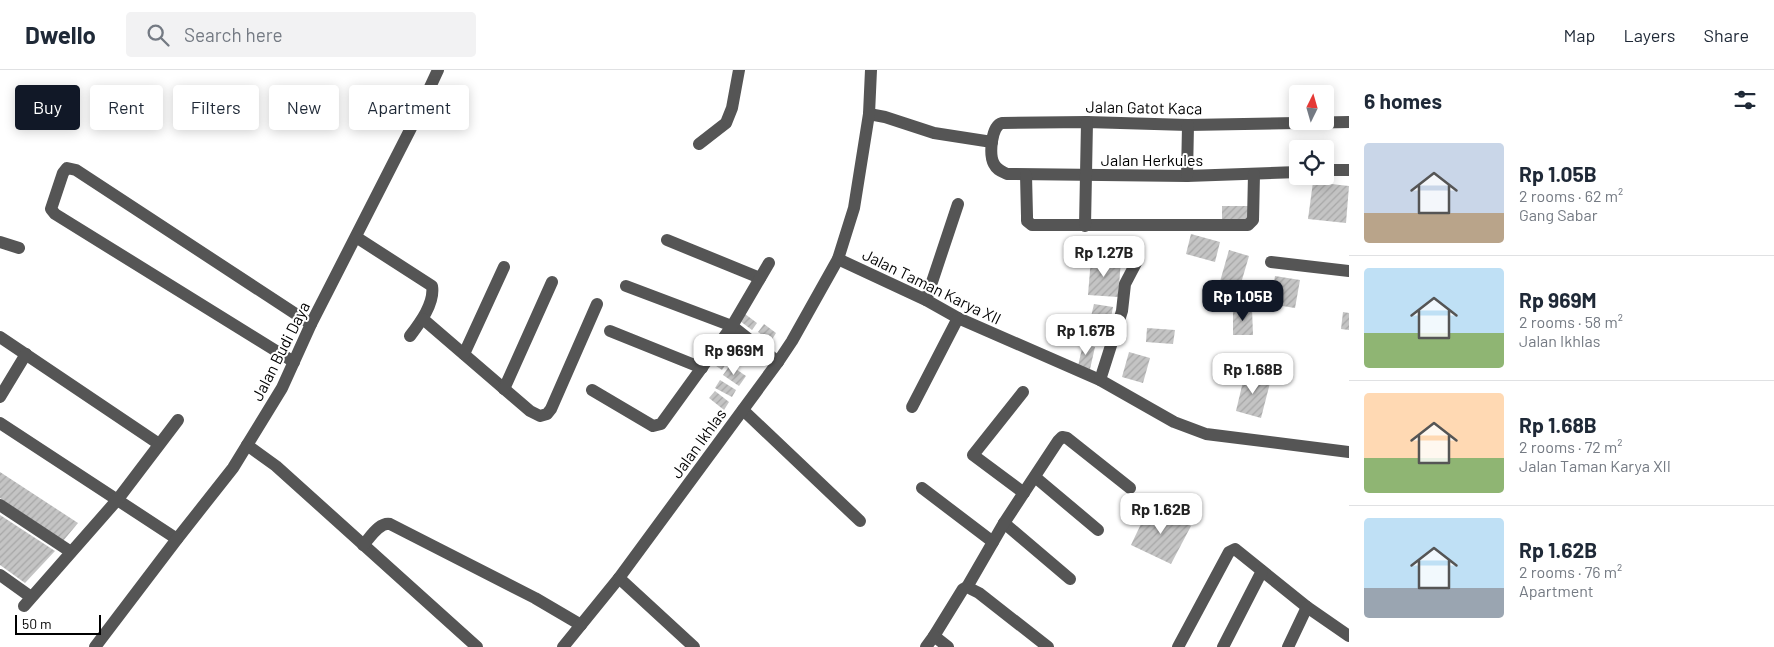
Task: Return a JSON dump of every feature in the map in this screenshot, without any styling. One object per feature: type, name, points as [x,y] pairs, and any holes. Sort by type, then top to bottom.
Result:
[{"type":"street","name":"Jalan Budi Daya","points":[[95,647],[227,475],[282,388],[311,324],[411,128],[438,70]]},
{"type":"street","points":[[699,144],[726,123],[732,108],[739,70]]},
{"type":"street","name":"Jalan Ikhlas","points":[[563,647],[619,578],[778,362],[792,341],[838,259],[854,208],[869,114],[871,70]]},
{"type":"street","points":[[869,114],[934,132],[992,142]]},
{"type":"street","points":[[1085,226],[1087,122]]},
{"type":"street","name":"Jalan Gatot Kaca","points":[[992,142],[994,128],[1002,123],[1087,122],[1188,125],[1349,122]]},
{"type":"street","points":[[1186,176],[1188,125]]},
{"type":"street","name":"Jalan Herkules","points":[[992,142],[992,160],[999,170],[1007,174],[1186,176],[1289,172]]},
{"type":"street","points":[[294,362],[55,214],[51,209],[63,173],[67,168],[76,170],[311,324]]},
{"type":"street","points":[[1334,170],[1349,170]]},
{"type":"street","points":[[1026,175],[1026,216],[1032,225],[1153,226],[1251,224],[1254,208],[1254,174]]},
{"type":"street","points":[[926,300],[958,204]]},
{"type":"street","points":[[356,236],[432,286],[433,292],[423,319],[410,336]]},
{"type":"street","points":[[667,240],[760,278]]},
{"type":"street","points":[[0,242],[19,248]]},
{"type":"street","name":"Jalan Taman Karya XII","points":[[838,259],[926,300],[958,318],[1100,380],[1174,422],[1190,429],[1206,434],[1349,452]]},
{"type":"street","points":[[1272,262],[1349,271]]},
{"type":"street","points":[[592,390],[653,426],[661,424],[732,326],[769,263]]},
{"type":"street","points":[[1100,380],[1122,311],[1125,284],[1136,263]]},
{"type":"street","points":[[464,354],[504,266]]},
{"type":"street","points":[[504,389],[552,282]]},
{"type":"street","points":[[626,286],[732,326],[778,362]]},
{"type":"street","points":[[423,319],[504,389],[536,415],[540,416],[547,414],[596,304]]},
{"type":"street","points":[[912,407],[958,318]]},
{"type":"street","points":[[610,331],[702,368]]},
{"type":"street","points":[[0,336],[159,444]]},
{"type":"street","points":[[0,397],[26,354]]},
{"type":"street","points":[[1023,392],[973,455],[1024,493]]},
{"type":"street","points":[[743,410],[860,520]]},
{"type":"street","points":[[0,575],[27,601],[118,499],[178,420]]},
{"type":"street","points":[[0,423],[177,539]]},
{"type":"street","points":[[948,647],[930,642],[966,587],[1004,523],[1058,441],[1064,437],[1130,488]]},
{"type":"street","points":[[247,446],[276,466],[477,647]]},
{"type":"street","points":[[1035,477],[1098,530]]},
{"type":"street","points":[[922,488],[993,542]]},
{"type":"street","points":[[0,505],[71,552]]},
{"type":"street","points":[[363,545],[381,526],[385,523],[390,524],[536,598],[581,625]]},
{"type":"street","points":[[1004,523],[1070,580]]},
{"type":"street","points":[[1178,647],[1230,551],[1233,549],[1239,550],[1307,607],[1349,636]]},
{"type":"street","points":[[1223,647],[1262,571]]},
{"type":"street","points":[[619,578],[694,647]]},
{"type":"street","points":[[966,587],[978,593],[1048,647]]},
{"type":"street","points":[[1288,647],[1307,607]]},
{"type":"building","points":[[1313,185],[1349,186],[1346,223],[1308,219]]},
{"type":"building","points":[[1222,206],[1251,206],[1251,220],[1222,219]]},
{"type":"building","points":[[1191,234],[1220,242],[1215,262],[1186,254]]},
{"type":"building","points":[[1229,250],[1249,256],[1239,290],[1219,285]]},
{"type":"building","points":[[1091,258],[1121,261],[1118,297],[1088,295]]},
{"type":"building","points":[[1275,276],[1300,280],[1295,308],[1270,304]]},
{"type":"building","points":[[1094,304],[1113,307],[1109,328],[1089,325]]},
{"type":"building","points":[[1233,308],[1252,308],[1253,335],[1233,335]]},
{"type":"building","points":[[1343,312],[1349,313],[1349,330],[1341,329]]},
{"type":"building","points":[[745,314],[757,323],[752,330],[740,321]]},
{"type":"building","points":[[1055,323],[1075,327],[1072,343],[1052,339]]},
{"type":"building","points":[[764,324],[776,333],[771,341],[758,332]]},
{"type":"building","points":[[1147,328],[1175,330],[1173,344],[1146,342]]},
{"type":"building","points":[[1083,344],[1095,347],[1090,369],[1078,366]]},
{"type":"building","points":[[746,345],[757,356],[751,363],[739,353]]},
{"type":"building","points":[[715,352],[728,361],[722,370],[709,361]]},
{"type":"building","points":[[1129,352],[1150,358],[1143,383],[1122,377]]},
{"type":"building","points":[[730,365],[746,376],[739,386],[723,375]]},
{"type":"building","points":[[1245,373],[1271,379],[1261,418],[1236,411]]},
{"type":"building","points":[[720,380],[736,390],[732,397],[715,388]]},
{"type":"building","points":[[715,391],[729,402],[724,410],[709,398]]},
{"type":"building","points":[[0,472],[78,523],[63,541],[0,498]]},
{"type":"building","points":[[1150,505],[1191,526],[1171,564],[1131,545]]},
{"type":"building","points":[[0,515],[55,551],[25,583],[0,565]]}]
